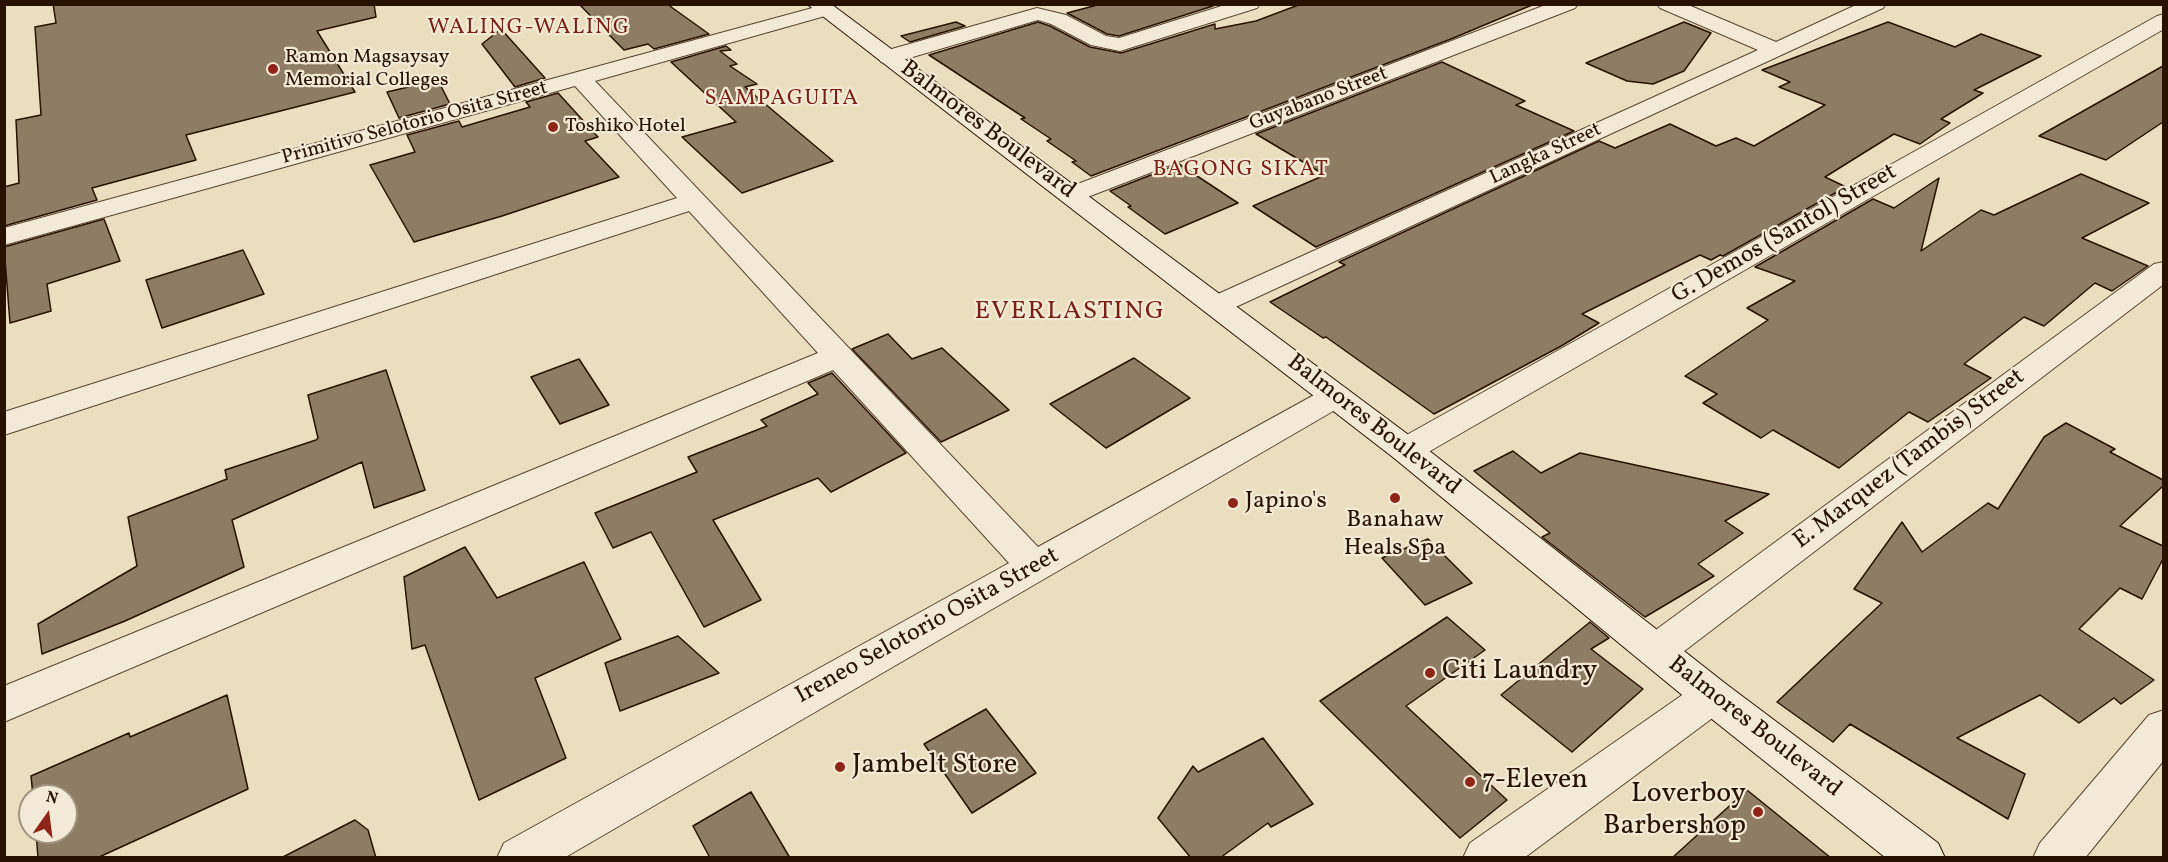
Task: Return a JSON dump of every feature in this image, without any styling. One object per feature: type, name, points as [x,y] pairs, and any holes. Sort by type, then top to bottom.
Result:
[{"type":"street","points":[[889,57],[1037,14],[1058,18],[1101,43],[1120,45],[1251,4]]},
{"type":"street","name":"Guyabano Street","points":[[1071,195],[1568,4]]},
{"type":"street","points":[[1667,4],[1777,50]]},
{"type":"street","name":"Langka Street","points":[[1217,305],[1876,4]]},
{"type":"street","name":"Balmores Boulevard","points":[[821,7],[1406,450],[1712,696],[1922,858]]},
{"type":"street","name":"Primitivo Selotorio Osita Street","points":[[4,237],[580,78],[821,7]]},
{"type":"street","name":"G. Demos (Santol) Street","points":[[1406,450],[2163,20]]},
{"type":"street","points":[[580,78],[1034,567]]},
{"type":"street","points":[[4,424],[694,201]]},
{"type":"street","name":"E. Marquez (Tambis) Street","points":[[1656,651],[2163,270]]},
{"type":"street","points":[[4,705],[838,356]]},
{"type":"street","name":"Ireneo Selotorio Osita Street","points":[[520,858],[1336,396]]},
{"type":"street","points":[[1486,858],[1712,696]]},
{"type":"street","points":[[2056,858],[2162,734]]},
{"type":"building","points":[[53,4],[374,4],[376,17],[317,31],[355,92],[186,135],[196,160],[92,188],[97,200],[4,226],[4,187],[19,183],[16,120],[41,115],[35,27],[56,23]]},
{"type":"building","points":[[579,4],[667,4],[709,34],[654,49],[648,44],[624,50]]},
{"type":"building","points":[[1101,4],[1212,4],[1213,6],[1119,36],[1107,34],[1067,13]]},
{"type":"building","points":[[1301,4],[1532,5],[1451,39],[1091,176],[1072,162],[1076,161],[1047,141],[1051,139],[1021,119],[1025,118],[929,55],[1038,22],[1090,47],[1121,53],[1215,24],[1215,29],[1256,21]]},
{"type":"building","points":[[956,22],[965,26],[910,42],[901,36]]},
{"type":"building","points":[[1684,22],[1711,33],[1684,71],[1653,84],[1627,81],[1586,63]]},
{"type":"building","points":[[1888,22],[1955,47],[1981,34],[2041,56],[1974,90],[1983,93],[1941,119],[1950,123],[1920,144],[1894,134],[1825,177],[1846,187],[1723,256],[1720,255],[1711,260],[1700,255],[1582,314],[1599,323],[1563,345],[1434,414],[1326,337],[1323,338],[1270,302],[1345,265],[1339,262],[1599,141],[1615,148],[1670,124],[1716,146],[1736,138],[1754,146],[1825,105],[1779,87],[1790,82],[1762,70]]},
{"type":"building","points":[[501,29],[545,78],[515,87],[482,44]]},
{"type":"building","points":[[726,46],[731,50],[720,51],[737,64],[730,66],[757,84],[745,87],[833,161],[742,193],[682,137],[736,122],[671,62]]},
{"type":"building","points":[[1442,62],[1525,101],[1516,105],[1574,131],[1316,247],[1253,206],[1325,175],[1256,134]]},
{"type":"building","points":[[2163,66],[2163,122],[2106,160],[2039,136]]},
{"type":"building","points":[[438,80],[450,104],[399,118],[387,92]]},
{"type":"building","points":[[558,93],[598,137],[585,141],[619,177],[502,216],[414,242],[370,165],[415,152],[407,135],[459,121],[462,127],[530,107],[526,102]]},
{"type":"building","points":[[1179,164],[1238,203],[1165,234],[1110,191]]},
{"type":"building","points":[[2081,174],[2149,203],[2082,238],[2148,266],[2112,291],[2095,283],[2044,326],[2024,317],[1964,364],[1991,378],[1928,422],[1909,412],[1839,468],[1773,430],[1761,438],[1703,403],[1717,394],[1685,376],[1768,320],[1747,308],[1795,281],[1755,267],[1873,199],[1894,208],[1939,178],[1921,251],[1981,210],[1994,215]]},
{"type":"building","points":[[104,219],[120,261],[47,284],[51,311],[10,323],[4,247]]},
{"type":"building","points":[[243,250],[264,294],[162,328],[146,280]]},
{"type":"building","points":[[888,334],[912,359],[942,348],[1009,410],[941,442],[852,349]]},
{"type":"building","points":[[1134,358],[1190,398],[1106,448],[1050,404]]},
{"type":"building","points":[[579,359],[609,405],[560,424],[531,377]]},
{"type":"building","points":[[386,370],[425,490],[374,508],[362,462],[232,520],[244,567],[125,621],[42,654],[38,624],[137,566],[128,517],[227,479],[225,470],[316,440],[318,438],[308,395]]},
{"type":"building","points":[[832,373],[906,453],[831,492],[818,478],[713,520],[761,600],[704,627],[651,532],[613,548],[595,513],[697,472],[688,457],[767,426],[761,420],[818,394],[808,383]]},
{"type":"building","points":[[2066,423],[2115,449],[2110,452],[2163,480],[2163,486],[2120,526],[2163,546],[2163,559],[2142,599],[2120,588],[2079,629],[2154,680],[2121,704],[2114,698],[2079,723],[2040,695],[1957,738],[2025,774],[2008,819],[1850,724],[1833,742],[1777,702],[1882,603],[1854,589],[1902,522],[1922,552],[1988,503],[1998,509],[2044,437]]},
{"type":"building","points":[[1513,451],[1541,473],[1580,453],[1769,494],[1725,521],[1743,533],[1698,564],[1714,576],[1645,617],[1542,537],[1550,533],[1474,471]]},
{"type":"building","points":[[1428,539],[1472,583],[1425,605],[1382,558]]},
{"type":"building","points":[[465,547],[497,598],[584,562],[621,639],[535,678],[566,758],[479,800],[425,645],[412,649],[404,577]]},
{"type":"building","points":[[1447,617],[1485,650],[1406,706],[1507,800],[1460,838],[1320,701]]},
{"type":"building","points":[[1590,622],[1609,638],[1591,649],[1643,689],[1572,752],[1501,695]]},
{"type":"building","points":[[678,636],[719,673],[620,711],[605,663]]},
{"type":"building","points":[[227,695],[248,789],[97,858],[38,858],[37,844],[78,844],[78,784],[32,784],[31,776],[129,733],[130,737]]},
{"type":"building","points":[[986,709],[1036,773],[972,813],[924,744]]},
{"type":"building","points":[[1263,738],[1313,804],[1271,827],[1268,823],[1220,858],[1191,858],[1158,818],[1193,766],[1198,772]]},
{"type":"building","points":[[1747,790],[1831,858],[1672,858]]},
{"type":"building","points":[[751,792],[790,858],[710,858],[693,826]]},
{"type":"building","points":[[355,820],[368,830],[376,858],[281,858]]},
{"type":"place","name":"Ramon Magsaysay Memorial Colleges","points":[[273,69]]},
{"type":"place","name":"Toshiko Hotel","points":[[553,127]]},
{"type":"place","name":"Banahaw Heals Spa","points":[[1395,498]]},
{"type":"place","name":"Japino's","points":[[1233,503]]},
{"type":"place","name":"Citi Laundry","points":[[1430,673]]},
{"type":"place","name":"Jambelt Store","points":[[840,767]]},
{"type":"place","name":"7-Eleven","points":[[1470,782]]},
{"type":"place","name":"Loverboy Barbershop","points":[[1758,812]]},
{"type":"district","name":"WALING-WALING","points":[[529,29]]},
{"type":"district","name":"SAMPAGUITA","points":[[782,100]]},
{"type":"district","name":"BAGONG SIKAT","points":[[1241,171]]},
{"type":"district","name":"EVERLASTING","points":[[1070,313]]}]
